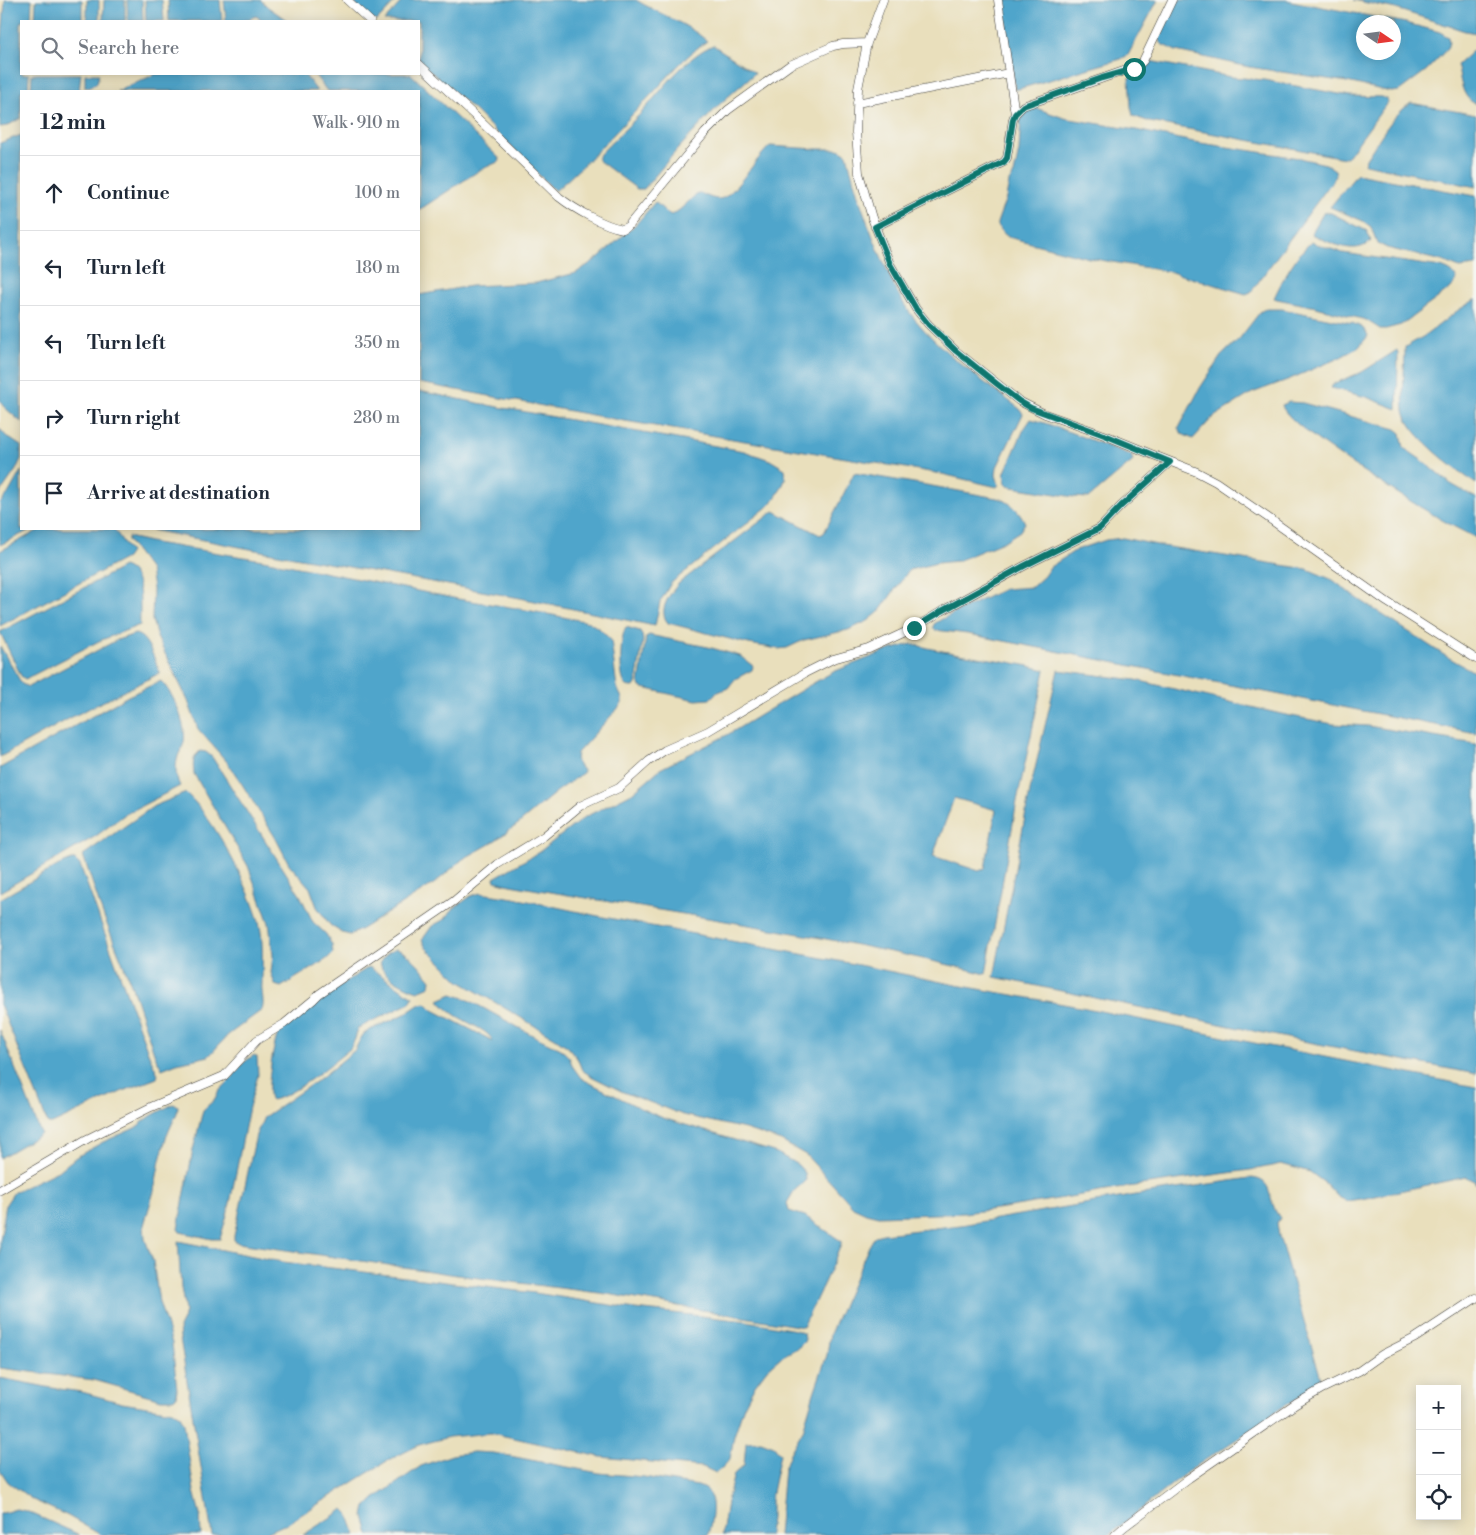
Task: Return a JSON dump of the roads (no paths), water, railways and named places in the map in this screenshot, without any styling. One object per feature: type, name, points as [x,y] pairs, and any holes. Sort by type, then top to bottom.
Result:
[{"type":"street","points":[[347,0],[369,20]]},
{"type":"street","points":[[883,0],[867,43],[862,66],[857,103],[856,132],[859,173],[875,227],[890,264],[916,309],[928,324],[956,351],[1019,401],[1031,408],[1170,462],[1181,464],[1216,482],[1387,602],[1476,659]]},
{"type":"street","points":[[875,227],[1004,162],[1007,158],[1015,114],[998,0]]},
{"type":"street","points":[[1015,114],[1023,106],[1138,66],[1143,61],[1172,0]]},
{"type":"street","points":[[420,65],[559,197],[589,216],[623,229],[628,226],[705,133],[728,110],[790,65],[833,46],[867,43]]},
{"type":"street","points":[[857,103],[1009,73]]},
{"type":"street","points":[[0,1190],[87,1139],[151,1107],[224,1076],[257,1040],[284,1024],[319,994],[442,910],[470,889],[498,864],[544,836],[580,806],[619,788],[649,761],[665,750],[708,731],[805,673],[833,659],[869,648],[914,628],[1024,566],[1100,528],[1121,506],[1170,462]]},
{"type":"street","points":[[1115,1535],[1189,1478],[1296,1404],[1359,1371],[1383,1354],[1420,1335],[1476,1298]]},
{"type":"water","points":[[5,0],[32,0],[31,20],[20,20],[20,75],[29,75],[28,90],[20,90],[20,119],[7,126],[0,127],[0,64]]},
{"type":"water","points":[[36,0],[82,0],[82,20],[35,20]]},
{"type":"water","points":[[87,0],[99,0],[99,20],[87,20]]},
{"type":"water","points":[[104,0],[125,0],[125,20],[103,20]]},
{"type":"water","points":[[127,0],[142,0],[143,20],[128,20]]},
{"type":"water","points":[[145,0],[162,0],[164,20],[146,20]]},
{"type":"water","points":[[168,0],[220,0],[222,20],[169,20]]},
{"type":"water","points":[[224,0],[261,0],[287,20],[262,20],[256,16],[246,20],[226,20]]},
{"type":"water","points":[[351,0],[397,0],[378,20],[370,19]]},
{"type":"water","points":[[403,0],[636,0],[682,24],[707,41],[685,59],[593,156],[555,191],[474,110],[420,62],[420,20],[385,20]]},
{"type":"water","points":[[1004,0],[1158,0],[1128,55],[1121,59],[1015,90]]},
{"type":"water","points":[[1176,0],[1286,0],[1364,15],[1356,15],[1356,60],[1401,60],[1401,22],[1440,32],[1448,37],[1449,42],[1447,49],[1427,70],[1399,91],[1391,92],[1347,82],[1249,67],[1176,51],[1161,44],[1159,37]]},
{"type":"water","points":[[1353,0],[1476,0],[1476,33],[1396,9]]},
{"type":"water","points":[[713,45],[755,73],[720,104],[644,189],[637,189],[598,160],[598,156],[642,112],[683,66]]},
{"type":"water","points":[[1476,48],[1476,104],[1464,93],[1457,65]]},
{"type":"water","points":[[1150,61],[1231,77],[1264,80],[1350,96],[1382,97],[1387,99],[1387,103],[1347,158],[1339,157],[1150,122],[1133,116],[1129,78],[1139,72]]},
{"type":"water","points":[[32,75],[81,75],[79,90],[31,90]]},
{"type":"water","points":[[85,75],[99,75],[97,83],[85,87]]},
{"type":"water","points":[[154,75],[305,75],[316,90],[119,90]]},
{"type":"water","points":[[315,75],[412,75],[500,161],[480,170],[420,209],[420,90],[326,90]]},
{"type":"water","points":[[1411,103],[1476,115],[1476,187],[1365,164],[1366,159],[1391,121]]},
{"type":"water","points":[[1030,106],[1064,118],[1326,164],[1335,170],[1336,176],[1251,292],[1246,294],[1171,272],[1089,258],[1008,237],[1000,230],[997,223],[1006,198],[1009,182],[1014,174],[1019,151],[1021,116],[1024,108]]},
{"type":"water","points":[[20,135],[20,421],[3,406],[0,400],[0,143]]},
{"type":"water","points":[[770,146],[839,149],[847,154],[858,196],[873,236],[893,284],[908,311],[950,355],[1020,409],[1023,414],[997,467],[996,475],[999,485],[997,487],[942,474],[619,420],[420,383],[420,295],[471,286],[536,283],[576,273],[598,258],[637,223],[655,202],[671,215],[700,193],[711,198],[723,198],[740,182]]},
{"type":"water","points":[[1357,174],[1476,196],[1476,266],[1460,268],[1442,261],[1387,248],[1377,243],[1371,227],[1363,221],[1330,207]]},
{"type":"water","points":[[1324,212],[1329,212],[1367,231],[1371,241],[1365,246],[1350,248],[1334,244],[1311,234]]},
{"type":"water","points":[[1311,242],[1343,253],[1441,267],[1453,273],[1457,281],[1450,289],[1401,325],[1386,329],[1380,329],[1366,320],[1274,298],[1290,268]]},
{"type":"water","points":[[1476,299],[1476,484],[1434,451],[1414,430],[1404,410],[1403,395],[1405,347],[1426,335]]},
{"type":"water","points":[[1265,309],[1282,309],[1352,323],[1364,329],[1368,336],[1359,347],[1339,358],[1252,393],[1212,418],[1193,439],[1182,434],[1179,428],[1200,388],[1221,356],[1240,338],[1260,312]]},
{"type":"water","points":[[1397,350],[1397,409],[1366,397],[1331,388],[1333,384],[1362,372]]},
{"type":"water","points":[[420,391],[744,451],[770,460],[785,469],[786,474],[782,487],[771,504],[671,583],[660,602],[655,626],[520,598],[151,530],[420,530]]},
{"type":"water","points":[[1289,402],[1303,403],[1396,429],[1401,433],[1404,448],[1451,484],[1476,498],[1476,538],[1399,494],[1324,445],[1288,415],[1282,405]]},
{"type":"water","points":[[1031,419],[1131,455],[1133,461],[1089,498],[1012,487],[1006,484],[1004,474],[1024,429]]},
{"type":"water","points":[[0,429],[6,436],[20,445],[20,461],[0,493]]},
{"type":"water","points":[[20,473],[20,530],[30,530],[0,545],[0,503],[8,494]]},
{"type":"water","points":[[854,473],[1002,499],[1016,509],[1025,523],[1020,531],[1003,542],[957,561],[937,563],[909,570],[879,612],[868,621],[848,630],[804,640],[787,648],[778,649],[749,644],[668,623],[665,618],[664,608],[679,583],[774,511],[820,535],[824,533]]},
{"type":"water","points":[[39,530],[115,530],[130,552],[126,558],[0,626],[0,551]]},
{"type":"water","points":[[128,537],[263,560],[458,599],[589,622],[611,640],[617,688],[622,698],[622,704],[577,753],[576,761],[584,772],[555,793],[517,825],[490,844],[463,859],[435,883],[362,929],[350,935],[342,933],[330,925],[317,907],[310,888],[289,864],[275,837],[240,781],[227,762],[198,729],[188,701],[157,637],[152,620],[153,589],[150,570],[128,541]]},
{"type":"water","points":[[1123,538],[1307,569],[1333,580],[1351,594],[1444,655],[1476,673],[1476,733],[968,634],[935,630],[933,627],[934,624],[942,619],[1004,589],[1032,587],[1044,576],[1050,567],[1076,550],[1106,540]]},
{"type":"water","points":[[123,567],[135,576],[138,584],[140,625],[99,641],[25,679],[21,676],[0,632]]},
{"type":"water","points":[[626,627],[640,631],[643,640],[634,687],[626,685],[621,671],[621,646]]},
{"type":"water","points":[[135,634],[144,639],[160,673],[72,717],[0,757],[0,646],[22,684],[28,687],[117,640]]},
{"type":"water","points":[[649,635],[708,647],[740,656],[753,666],[752,670],[735,679],[728,688],[716,693],[710,699],[696,700],[640,687],[646,637]]},
{"type":"water","points":[[912,644],[1045,670],[1017,801],[986,974],[868,947],[495,881],[494,878],[539,852],[585,817],[632,793],[660,769],[727,735],[833,672],[889,650]],"holes":[[[954,798],[996,810],[985,868],[979,871],[933,856]]]},
{"type":"water","points":[[1058,670],[1136,680],[1281,714],[1333,724],[1368,726],[1476,744],[1476,1074],[1292,1039],[994,977],[1031,786]]},
{"type":"water","points":[[161,681],[166,686],[178,709],[183,727],[184,742],[176,767],[180,786],[124,815],[96,836],[0,892],[0,768],[128,696]]},
{"type":"water","points":[[200,751],[206,752],[212,757],[300,895],[313,922],[326,934],[332,945],[333,953],[327,959],[281,987],[275,985],[271,973],[273,955],[269,923],[248,866],[194,774],[194,761]]},
{"type":"water","points":[[186,793],[197,804],[219,835],[239,872],[254,907],[262,937],[263,1004],[262,1010],[228,1035],[209,1056],[177,1063],[162,1069],[155,1056],[131,984],[102,912],[83,855],[154,806]]},
{"type":"water","points":[[75,860],[80,865],[149,1055],[158,1074],[157,1078],[123,1091],[52,1124],[48,1124],[0,1004],[0,899],[59,865]]},
{"type":"water","points":[[480,893],[514,898],[956,985],[1086,1008],[1476,1087],[1476,1184],[1473,1180],[1466,1177],[1347,1201],[1339,1198],[1326,1184],[1310,1172],[1281,1164],[964,1213],[878,1216],[866,1213],[853,1207],[806,1155],[781,1141],[745,1129],[683,1115],[623,1092],[591,1076],[582,1070],[577,1058],[568,1047],[459,981],[426,948],[422,940],[432,926],[445,919],[453,909],[471,896]]},
{"type":"water","points":[[396,949],[407,954],[420,966],[431,980],[430,986],[418,991],[399,983],[386,973],[381,963],[383,958]]},
{"type":"water","points":[[369,967],[413,997],[410,1003],[358,1028],[350,1049],[300,1087],[279,1098],[270,1100],[271,1067],[278,1033],[333,990]]},
{"type":"water","points":[[452,994],[467,999],[561,1049],[569,1057],[581,1078],[640,1108],[663,1118],[777,1153],[798,1165],[805,1173],[806,1180],[794,1191],[787,1203],[789,1211],[805,1216],[841,1241],[830,1270],[803,1327],[607,1294],[464,1276],[238,1243],[234,1240],[256,1135],[264,1117],[322,1077],[355,1050],[362,1035],[405,1014],[420,1004],[426,1003],[433,1010],[493,1041],[484,1032],[453,1014],[439,1000]]},
{"type":"water","points":[[0,1030],[41,1134],[0,1158]]},
{"type":"water","points":[[254,1055],[257,1057],[258,1075],[249,1107],[229,1208],[220,1239],[180,1232],[178,1229],[193,1150],[203,1110],[214,1100],[219,1091],[243,1063]]},
{"type":"water","points":[[173,1104],[178,1106],[177,1113],[167,1135],[144,1225],[145,1239],[153,1261],[159,1302],[172,1343],[177,1389],[176,1397],[173,1399],[161,1399],[94,1380],[0,1368],[0,1242],[6,1204],[14,1192],[60,1170],[76,1157],[103,1142],[135,1128],[151,1116]]},
{"type":"water","points":[[1250,1178],[1262,1181],[1268,1187],[1275,1210],[1280,1218],[1277,1223],[1279,1236],[1322,1382],[1187,1472],[1109,1535],[778,1535],[784,1469],[790,1453],[803,1430],[827,1355],[830,1334],[875,1236],[961,1225],[1142,1194]]},
{"type":"water","points":[[178,1241],[283,1262],[535,1293],[635,1309],[747,1321],[796,1330],[804,1334],[805,1339],[799,1347],[781,1357],[767,1369],[755,1385],[744,1406],[734,1436],[730,1459],[716,1473],[703,1467],[601,1457],[491,1433],[449,1437],[419,1445],[387,1461],[288,1523],[266,1533],[258,1535],[212,1535],[180,1338],[179,1328],[185,1311],[181,1288]]},
{"type":"water","points":[[0,1378],[82,1392],[122,1403],[173,1411],[180,1415],[184,1423],[194,1491],[200,1514],[201,1535],[101,1535],[68,1516],[33,1500],[8,1482],[0,1470]]},
{"type":"water","points":[[761,1441],[774,1446],[780,1454],[771,1497],[769,1535],[722,1535],[734,1474],[744,1465],[746,1442]]},
{"type":"water","points":[[473,1452],[494,1453],[599,1473],[644,1477],[699,1486],[706,1490],[711,1499],[712,1511],[708,1535],[369,1535],[364,1516],[366,1507],[374,1499],[421,1466],[452,1455]]},
{"type":"water","points":[[16,1509],[26,1511],[80,1535],[0,1535],[0,1514]]},
{"type":"water","points":[[344,1509],[348,1513],[356,1535],[303,1535]]}]
